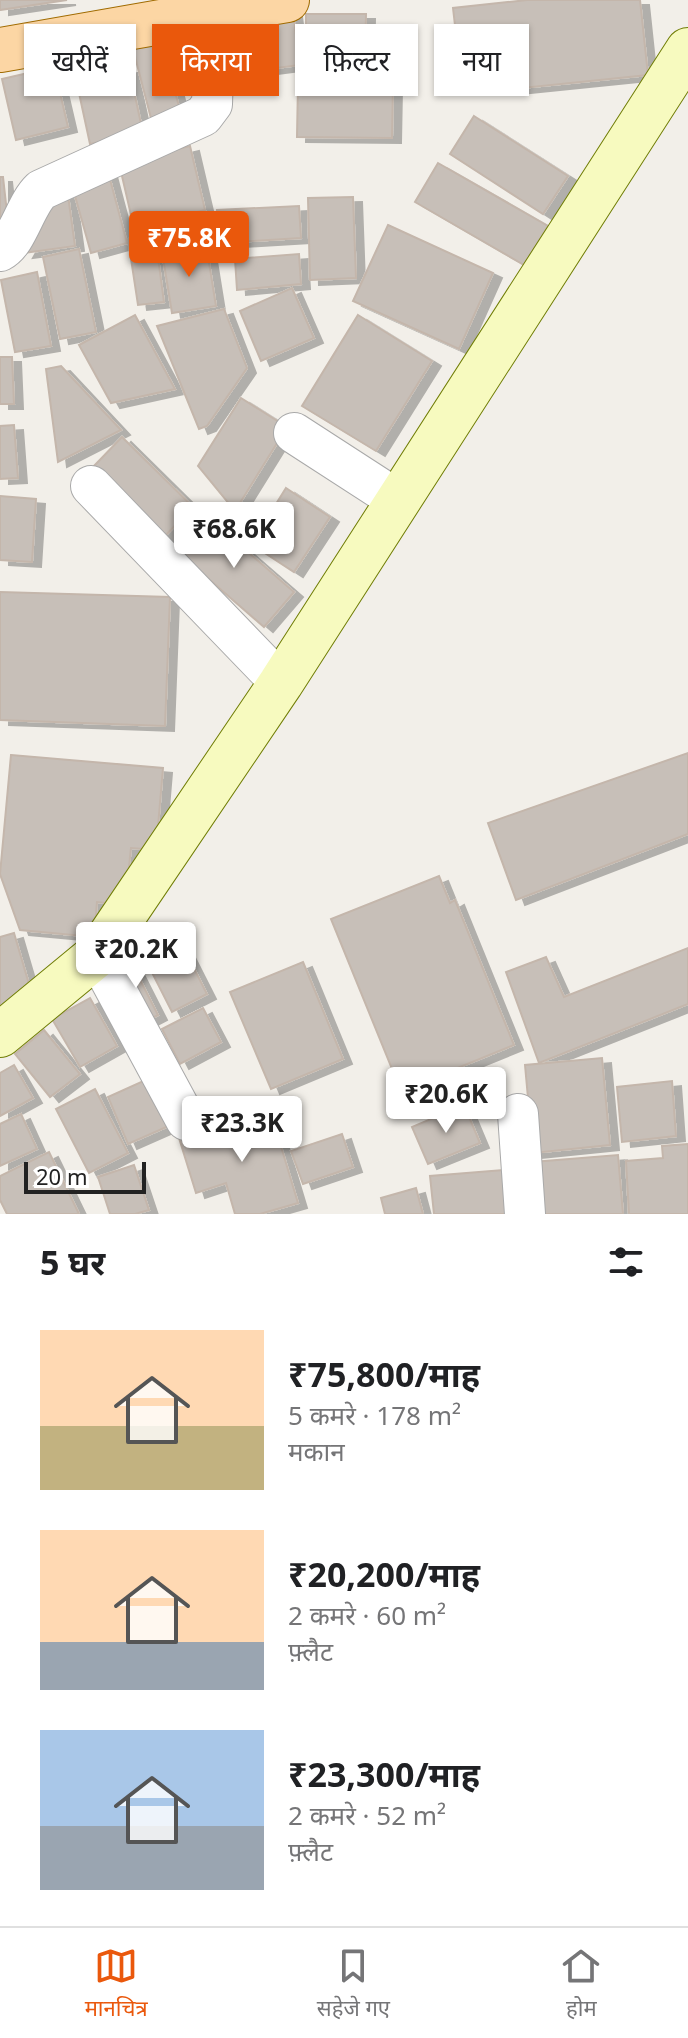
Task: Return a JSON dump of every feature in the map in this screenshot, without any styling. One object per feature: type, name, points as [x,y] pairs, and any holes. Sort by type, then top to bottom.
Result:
[{"type":"main road","points":[[0,50],[217,5],[287,0]]},
{"type":"street","points":[[0,251],[9,244],[33,197],[41,190],[203,116],[212,104],[217,5]]},
{"type":"street","points":[[0,1035],[97,955],[281,683],[688,50]]},
{"type":"street","points":[[294,433],[399,501]]},
{"type":"street","points":[[91,486],[281,683]]},
{"type":"street","points":[[97,955],[186,1120]]},
{"type":"street","points":[[518,1114],[525,1214]]},
{"type":"building","points":[[0,0],[67,0],[0,10]]},
{"type":"building","points":[[527,0],[640,0],[648,75],[529,87],[529,24],[455,24],[453,8]]},
{"type":"building","points":[[293,12],[295,66],[279,68],[279,24],[232,24],[231,20]]},
{"type":"building","points":[[306,14],[366,14],[366,24],[306,24]]},
{"type":"building","points":[[152,44],[152,96],[176,96],[182,118],[153,126],[136,61],[136,48]]},
{"type":"building","points":[[24,74],[24,96],[61,96],[68,127],[16,140],[2,79]]},
{"type":"building","points":[[80,96],[135,96],[143,133],[90,144]]},
{"type":"building","points":[[298,96],[393,96],[392,138],[297,137]]},
{"type":"building","points":[[474,116],[568,176],[543,214],[450,154]]},
{"type":"building","points":[[190,146],[205,210],[134,228],[119,163]]},
{"type":"building","points":[[438,163],[548,226],[524,265],[415,202]]},
{"type":"building","points":[[107,168],[127,243],[91,253],[70,178]]},
{"type":"building","points":[[0,177],[3,177],[10,240],[0,242]]},
{"type":"building","points":[[67,188],[75,246],[24,253],[60,189]]},
{"type":"building","points":[[353,197],[356,278],[310,280],[308,198]]},
{"type":"building","points":[[299,206],[301,238],[219,243],[217,210]]},
{"type":"building","points":[[388,225],[493,273],[459,349],[353,301]]},
{"type":"building","points":[[155,235],[164,302],[138,305],[128,239]]},
{"type":"building","points":[[206,244],[216,306],[172,313],[162,252]]},
{"type":"building","points":[[79,249],[96,332],[60,339],[43,257]]},
{"type":"building","points":[[299,254],[301,284],[237,290],[235,259]]},
{"type":"building","points":[[37,272],[51,346],[15,352],[1,280]]},
{"type":"building","points":[[292,288],[314,338],[261,361],[240,311]]},
{"type":"building","points":[[224,309],[247,368],[207,426],[199,429],[157,326]]},
{"type":"building","points":[[135,315],[175,389],[111,403],[79,345]]},
{"type":"building","points":[[358,315],[432,361],[376,451],[302,406]]},
{"type":"building","points":[[0,357],[12,357],[14,404],[0,404]]},
{"type":"building","points":[[61,366],[121,430],[58,462],[46,369]]},
{"type":"building","points":[[241,398],[287,427],[235,511],[198,466]]},
{"type":"building","points":[[14,425],[18,478],[0,479],[0,426]]},
{"type":"building","points":[[122,437],[193,507],[162,539],[91,469]]},
{"type":"building","points":[[286,488],[330,517],[294,572],[251,544]]},
{"type":"building","points":[[0,496],[36,499],[32,562],[0,560]]},
{"type":"building","points":[[204,514],[294,592],[264,627],[174,549]]},
{"type":"building","points":[[0,592],[170,597],[165,726],[0,720]]},
{"type":"building","points":[[688,753],[688,834],[516,900],[488,823]]},
{"type":"building","points":[[11,755],[163,768],[156,850],[131,848],[125,905],[97,902],[94,937],[20,930],[0,874]]},
{"type":"building","points":[[439,876],[450,903],[455,900],[514,1045],[401,1091],[331,919]]},
{"type":"building","points":[[173,927],[207,994],[172,1012],[138,945]]},
{"type":"building","points":[[14,933],[31,991],[0,1015],[0,937]]},
{"type":"building","points":[[688,948],[688,1004],[539,1063],[506,972],[546,957],[564,997]]},
{"type":"building","points":[[128,956],[158,1015],[143,1023],[114,967]]},
{"type":"building","points":[[303,962],[343,1059],[271,1089],[230,992]]},
{"type":"building","points":[[90,998],[117,1046],[80,1067],[52,1019]]},
{"type":"building","points":[[203,1008],[221,1042],[180,1064],[162,1029]]},
{"type":"building","points":[[44,1030],[80,1074],[50,1097],[15,1054]]},
{"type":"building","points":[[602,1058],[610,1145],[533,1153],[525,1065]]},
{"type":"building","points":[[14,1065],[33,1098],[0,1116],[0,1073]]},
{"type":"building","points":[[150,1078],[171,1125],[128,1144],[108,1097]]},
{"type":"building","points":[[672,1081],[676,1136],[622,1142],[617,1087]]},
{"type":"building","points":[[95,1089],[128,1153],[89,1173],[56,1109]]},
{"type":"building","points":[[464,1105],[480,1143],[428,1164],[412,1127]]},
{"type":"building","points":[[270,1110],[298,1203],[260,1214],[235,1214],[226,1183],[196,1193],[179,1138]]},
{"type":"building","points":[[21,1114],[37,1149],[0,1166],[0,1124]]},
{"type":"building","points":[[342,1134],[353,1167],[303,1184],[291,1151]]},
{"type":"building","points":[[688,1144],[688,1214],[629,1214],[626,1161],[663,1158],[662,1146]]},
{"type":"building","points":[[49,1152],[79,1214],[7,1214],[0,1200],[0,1176]]},
{"type":"building","points":[[618,1155],[623,1214],[537,1214],[533,1162]]},
{"type":"building","points":[[134,1165],[149,1210],[135,1214],[110,1214],[98,1177]]},
{"type":"building","points":[[516,1169],[520,1214],[434,1214],[430,1176]]},
{"type":"building","points":[[416,1188],[423,1214],[385,1214],[381,1198]]}]
